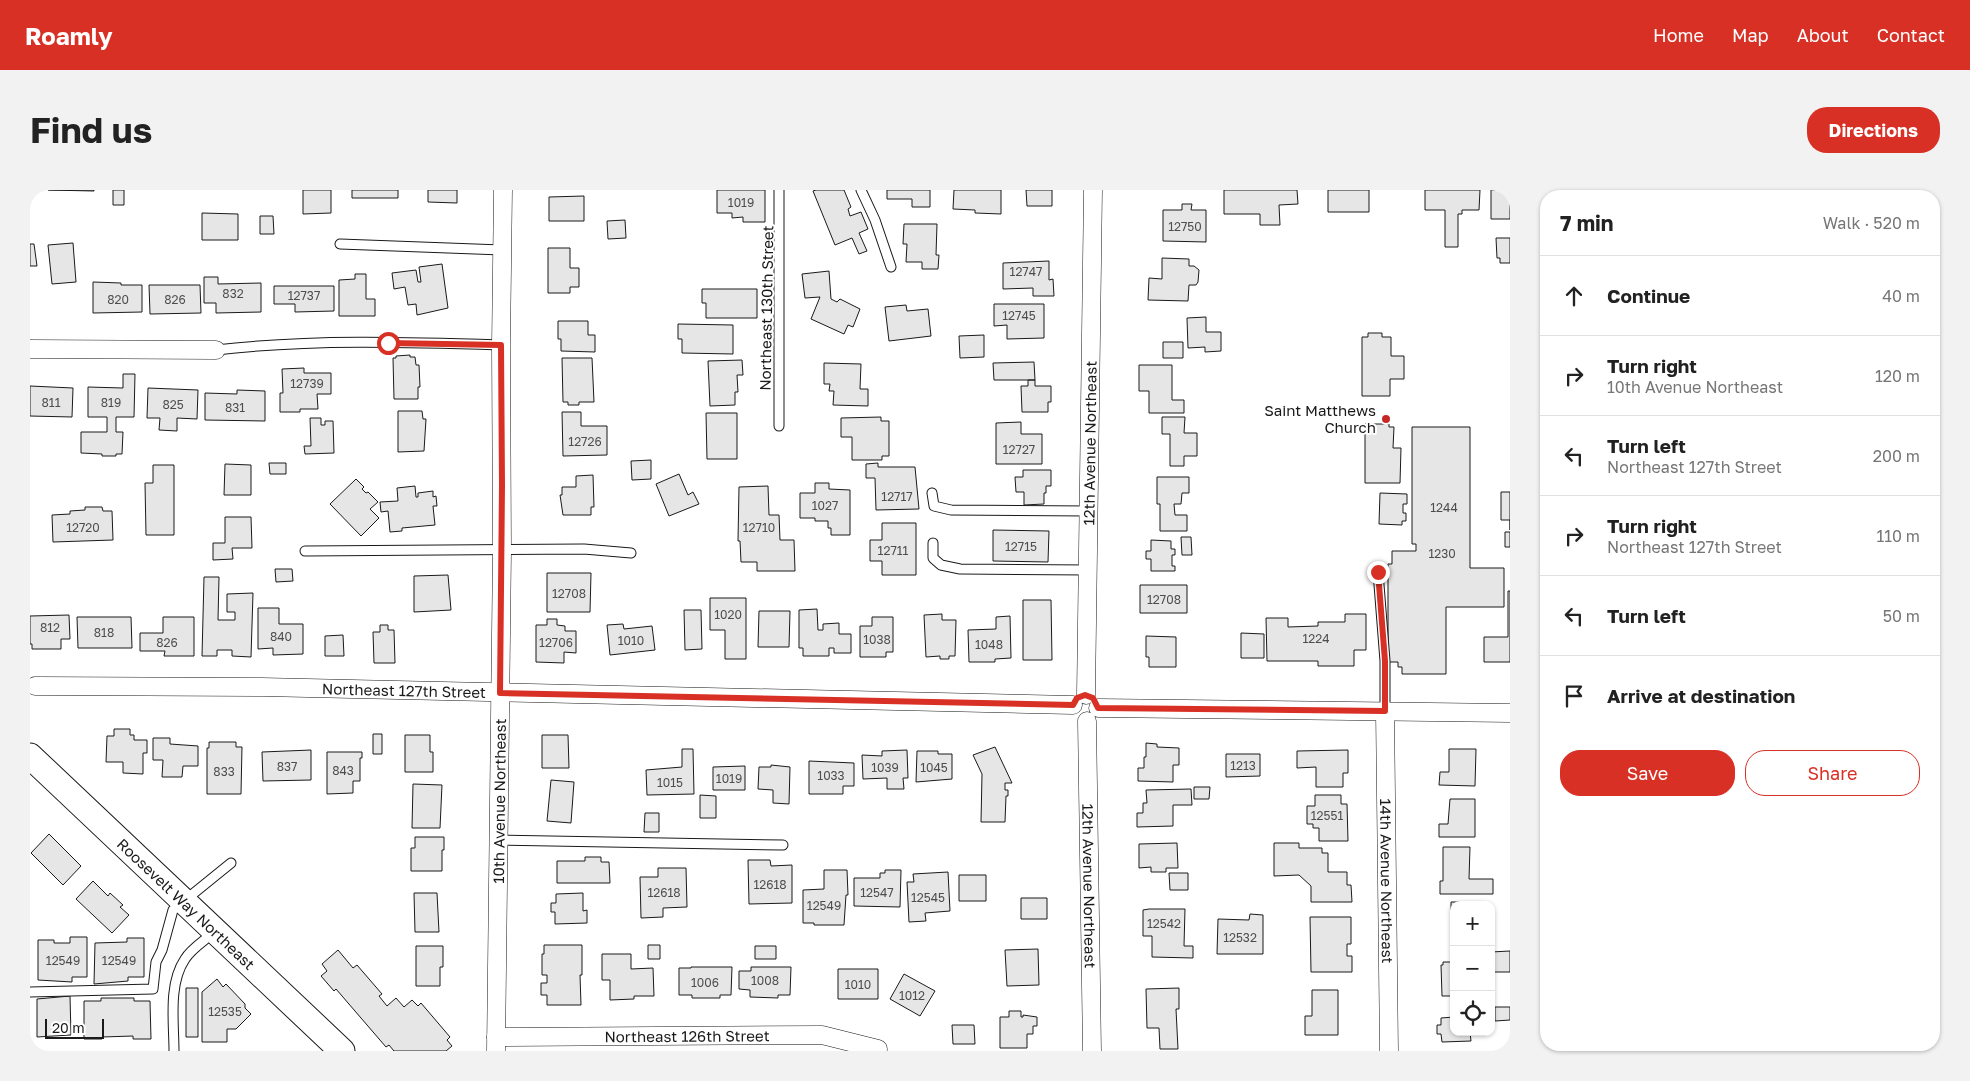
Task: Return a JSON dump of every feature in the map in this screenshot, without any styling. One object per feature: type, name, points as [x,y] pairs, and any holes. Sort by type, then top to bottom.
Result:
[{"type":"main road","name":"Roosevelt Way Northeast","points":[[30,756],[342,1051]]},
{"type":"street","name":"10th Avenue Northeast","points":[[496,1044],[502,551],[501,345],[503,190]]},
{"type":"street","name":"12th Avenue Northeast","points":[[1092,1051],[1086,707],[1093,190]]},
{"type":"street","points":[[30,348],[216,350]]},
{"type":"street","name":"Northeast 127th Street","points":[[34,686],[262,687],[1086,707],[1510,713]]},
{"type":"street","name":"14th Avenue Northeast","points":[[1385,711],[1389,1051]]},
{"type":"street","name":"Northeast 126th Street","points":[[496,1044],[822,1035],[878,1049]]},
{"type":"lane","name":"Northeast 130th Street","points":[[779,426],[780,190]]},
{"type":"lane","points":[[861,190],[875,220],[891,267]]},
{"type":"lane","points":[[340,244],[502,250]]},
{"type":"lane","points":[[216,350],[252,346],[331,343],[501,345]]},
{"type":"lane","points":[[932,493],[934,506],[951,510],[1089,511]]},
{"type":"lane","points":[[933,543],[932,558],[941,566],[960,569],[1088,570]]},
{"type":"lane","points":[[305,551],[584,549],[631,554]]},
{"type":"lane","points":[[1378,572],[1385,661],[1385,711]]},
{"type":"lane","points":[[498,840],[783,845]]},
{"type":"lane","points":[[30,992],[153,989],[156,962],[162,950],[173,910],[231,863]]},
{"type":"lane","points":[[174,1051],[175,997],[180,968],[186,957],[215,931]]},
{"type":"building","points":[[48,190],[94,190],[94,191]]},
{"type":"building","points":[[113,190],[124,190],[124,205],[113,205]]},
{"type":"building","points":[[303,190],[331,190],[331,213],[303,214]]},
{"type":"building","points":[[352,190],[398,190],[398,198],[352,198]]},
{"type":"building","points":[[428,190],[457,190],[457,203],[428,202]]},
{"type":"building","points":[[717,190],[765,190],[765,222],[743,222],[743,217],[732,218],[732,213],[717,213]]},
{"type":"building","points":[[844,190],[851,207],[848,209],[850,216],[861,212],[868,229],[859,233],[867,251],[859,254],[852,238],[835,245],[813,191]]},
{"type":"building","points":[[887,190],[930,190],[930,207],[912,207],[912,199],[887,199]]},
{"type":"building","points":[[954,190],[1001,190],[1001,214],[975,213],[975,210],[953,209]]},
{"type":"building","points":[[1026,190],[1052,190],[1052,206],[1027,206]]},
{"type":"building","points":[[1224,190],[1297,190],[1298,204],[1279,205],[1280,225],[1260,225],[1260,214],[1224,214]]},
{"type":"building","points":[[1328,190],[1369,190],[1369,212],[1328,212]]},
{"type":"building","points":[[1425,190],[1480,190],[1479,210],[1462,210],[1462,214],[1458,214],[1458,247],[1445,247],[1445,210],[1425,210]]},
{"type":"building","points":[[1491,190],[1510,190],[1510,219],[1491,219]]},
{"type":"building","points":[[584,196],[584,221],[549,221],[549,197]]},
{"type":"building","points":[[1182,204],[1192,204],[1191,210],[1206,210],[1206,242],[1163,241],[1163,210],[1182,210]]},
{"type":"building","points":[[202,213],[238,214],[238,240],[202,240]]},
{"type":"building","points":[[260,216],[273,216],[274,234],[260,234]]},
{"type":"building","points":[[625,220],[626,238],[608,239],[607,221]]},
{"type":"building","points":[[904,224],[937,224],[936,255],[939,255],[938,269],[922,269],[922,262],[906,262],[907,244],[903,244]]},
{"type":"building","points":[[1496,238],[1510,238],[1510,263],[1500,263],[1500,258],[1497,258]]},
{"type":"building","points":[[73,243],[76,282],[52,284],[48,245]]},
{"type":"building","points":[[30,244],[34,244],[37,266],[30,266]]},
{"type":"building","points":[[548,248],[570,248],[570,268],[579,268],[579,287],[570,287],[570,293],[548,293]]},
{"type":"building","points":[[1162,258],[1189,259],[1189,266],[1194,266],[1199,270],[1196,285],[1189,285],[1188,301],[1148,300],[1149,278],[1162,279]]},
{"type":"building","points":[[1049,261],[1049,280],[1053,279],[1054,296],[1033,296],[1033,288],[1003,289],[1003,263]]},
{"type":"building","points":[[442,264],[448,308],[417,315],[416,304],[408,305],[405,287],[394,289],[392,273],[416,270],[418,282],[421,282],[419,267]]},
{"type":"building","points":[[829,271],[831,299],[837,302],[840,299],[860,309],[853,327],[848,325],[844,334],[811,319],[820,297],[805,298],[802,274]]},
{"type":"building","points":[[355,274],[366,274],[366,299],[375,299],[375,316],[339,316],[339,280],[355,279]]},
{"type":"building","points":[[204,277],[218,277],[218,284],[261,283],[261,312],[216,313],[216,303],[204,303]]},
{"type":"building","points":[[93,282],[142,285],[142,312],[93,313]]},
{"type":"building","points":[[149,285],[200,285],[201,313],[150,314]]},
{"type":"building","points":[[274,286],[334,286],[334,311],[295,312],[295,304],[274,304]]},
{"type":"building","points":[[702,289],[757,289],[757,318],[706,318],[706,303],[702,303]]},
{"type":"building","points":[[994,304],[1044,304],[1044,338],[1007,339],[1007,325],[994,326]]},
{"type":"building","points":[[906,305],[907,311],[928,309],[931,336],[889,341],[885,307]]},
{"type":"building","points":[[1206,317],[1206,332],[1221,332],[1221,351],[1205,352],[1205,347],[1188,348],[1187,318]]},
{"type":"building","points":[[558,321],[588,321],[588,335],[595,335],[595,352],[561,351],[561,339],[558,339]]},
{"type":"building","points":[[678,324],[733,325],[733,354],[682,353],[682,339],[678,339]]},
{"type":"building","points":[[1368,333],[1382,333],[1382,337],[1391,337],[1391,356],[1404,356],[1404,379],[1390,379],[1390,396],[1362,396],[1362,337],[1368,337]]},
{"type":"building","points":[[984,335],[984,357],[960,358],[959,336]]},
{"type":"building","points":[[1163,342],[1183,342],[1183,358],[1163,358]]},
{"type":"building","points":[[410,355],[410,357],[415,357],[416,365],[419,365],[420,387],[418,387],[418,399],[394,399],[393,358]]},
{"type":"building","points":[[562,358],[592,358],[594,402],[579,402],[579,405],[568,405],[568,402],[563,402]]},
{"type":"building","points":[[742,360],[743,375],[737,375],[738,392],[735,392],[735,405],[710,406],[708,361]]},
{"type":"building","points":[[1034,362],[1035,380],[994,380],[993,363]]},
{"type":"building","points":[[824,363],[861,364],[860,389],[868,389],[868,406],[833,405],[834,391],[829,391],[830,384],[824,384]]},
{"type":"building","points":[[1139,365],[1172,365],[1172,400],[1184,400],[1184,413],[1149,413],[1149,391],[1139,391]]},
{"type":"building","points":[[304,368],[304,373],[331,373],[331,394],[317,394],[318,409],[300,409],[300,412],[280,412],[280,393],[283,393],[282,369]]},
{"type":"building","points":[[123,374],[135,374],[134,417],[116,417],[116,432],[123,432],[122,454],[102,456],[102,454],[81,453],[81,432],[107,432],[107,417],[88,417],[88,387],[123,388]]},
{"type":"building","points":[[1028,380],[1035,380],[1035,386],[1051,386],[1051,402],[1048,402],[1048,412],[1022,412],[1021,386],[1028,386]]},
{"type":"building","points":[[30,386],[73,388],[72,417],[30,416]]},
{"type":"building","points":[[148,388],[198,390],[197,419],[177,418],[177,431],[159,430],[160,418],[147,418]]},
{"type":"building","points":[[237,390],[265,391],[265,421],[205,420],[205,393],[237,394]]},
{"type":"building","points":[[398,411],[422,411],[423,419],[426,419],[424,451],[398,452]]},
{"type":"building","points":[[562,412],[581,412],[581,426],[607,426],[607,455],[563,456]]},
{"type":"building","points":[[706,413],[737,413],[737,459],[707,459]]},
{"type":"building","points":[[881,417],[881,421],[889,421],[889,456],[882,456],[882,460],[852,460],[852,437],[841,437],[841,418]]},
{"type":"building","points":[[1162,417],[1185,417],[1184,433],[1197,433],[1197,456],[1184,456],[1184,466],[1170,466],[1170,434],[1162,434]]},
{"type":"building","points":[[310,418],[321,418],[321,425],[325,425],[325,421],[333,421],[334,453],[305,454],[304,446],[311,446]]},
{"type":"building","points":[[1021,422],[1021,434],[1042,434],[1042,464],[996,464],[996,423]]},
{"type":"building","points":[[1365,424],[1389,424],[1389,427],[1394,427],[1393,448],[1401,448],[1400,483],[1365,483]]},
{"type":"building","points":[[1412,427],[1470,427],[1470,568],[1504,568],[1504,607],[1446,607],[1446,674],[1402,674],[1402,667],[1398,667],[1398,662],[1388,662],[1388,564],[1392,564],[1392,551],[1416,551],[1416,544],[1412,544]]},
{"type":"building","points":[[651,460],[651,479],[632,480],[631,461]]},
{"type":"building","points":[[269,463],[286,463],[286,474],[270,474]]},
{"type":"building","points":[[878,463],[878,467],[915,467],[919,509],[876,510],[875,478],[866,478],[866,464]]},
{"type":"building","points":[[225,464],[251,465],[251,495],[224,495]]},
{"type":"building","points":[[153,465],[174,465],[174,535],[146,535],[145,483],[153,483]]},
{"type":"building","points":[[1023,470],[1051,470],[1051,486],[1046,486],[1044,504],[1024,505],[1024,492],[1016,492],[1015,477],[1023,477]]},
{"type":"building","points":[[679,474],[688,495],[693,492],[699,504],[669,516],[656,484]]},
{"type":"building","points":[[593,475],[594,507],[591,507],[591,515],[563,515],[560,495],[562,495],[562,487],[576,487],[576,476]]},
{"type":"building","points":[[1157,477],[1189,477],[1189,493],[1182,493],[1181,504],[1174,504],[1175,515],[1187,515],[1187,531],[1160,531]]},
{"type":"building","points":[[356,479],[364,487],[362,489],[378,502],[370,509],[379,518],[361,536],[330,504]]},
{"type":"building","points":[[815,483],[829,483],[829,489],[850,490],[850,535],[831,535],[828,521],[815,521],[815,518],[800,518],[800,493],[815,493]]},
{"type":"building","points":[[415,486],[416,497],[418,497],[418,493],[433,491],[433,497],[436,496],[437,506],[433,506],[435,525],[402,528],[402,531],[390,532],[388,511],[381,512],[380,502],[398,501],[397,488]]},
{"type":"building","points":[[768,486],[769,515],[779,515],[780,540],[794,540],[795,571],[757,571],[757,562],[741,562],[740,541],[738,541],[739,487]]},
{"type":"building","points":[[1501,492],[1510,492],[1510,520],[1501,520]]},
{"type":"building","points":[[1380,493],[1407,494],[1407,504],[1403,504],[1403,513],[1406,513],[1406,521],[1402,521],[1402,525],[1379,524]]},
{"type":"building","points":[[85,507],[102,507],[103,511],[112,511],[113,540],[53,542],[52,515],[70,514],[70,511],[85,510]]},
{"type":"building","points":[[225,517],[251,517],[252,548],[232,548],[233,559],[213,560],[213,543],[225,543]]},
{"type":"building","points":[[882,523],[916,523],[916,575],[882,575],[882,561],[870,561],[870,540],[882,540]]},
{"type":"building","points":[[993,530],[1049,531],[1048,562],[993,561]]},
{"type":"building","points":[[1505,532],[1510,532],[1510,547],[1505,547]]},
{"type":"building","points":[[1181,537],[1191,537],[1192,555],[1182,555]]},
{"type":"building","points":[[1151,540],[1171,541],[1171,549],[1175,549],[1175,555],[1172,555],[1172,566],[1175,566],[1175,571],[1151,571],[1151,559],[1146,559],[1146,551],[1151,551]]},
{"type":"building","points":[[275,569],[292,569],[293,581],[276,582]]},
{"type":"building","points":[[547,573],[591,573],[590,612],[547,612]]},
{"type":"building","points":[[448,575],[451,610],[414,612],[414,576]]},
{"type":"building","points":[[204,577],[219,577],[218,620],[235,620],[235,612],[227,612],[227,594],[253,593],[251,657],[232,656],[232,650],[217,650],[217,656],[202,656]]},
{"type":"building","points":[[1140,585],[1187,585],[1187,613],[1140,613]]},
{"type":"building","points":[[1508,591],[1510,591],[1510,662],[1484,662],[1484,637],[1508,637]]},
{"type":"building","points":[[710,598],[746,598],[746,659],[725,659],[725,630],[710,630]]},
{"type":"building","points":[[1023,600],[1051,600],[1052,660],[1023,660]]},
{"type":"building","points":[[258,608],[279,608],[279,624],[303,624],[303,654],[273,655],[273,648],[258,649]]},
{"type":"building","points":[[817,609],[818,630],[823,630],[823,624],[839,623],[839,634],[851,634],[851,653],[834,653],[834,648],[829,648],[829,656],[803,656],[803,648],[799,648],[799,610]]},
{"type":"building","points":[[684,610],[701,610],[702,649],[685,650]]},
{"type":"building","points":[[759,611],[790,611],[789,647],[758,647]]},
{"type":"building","points":[[942,614],[942,620],[956,620],[955,656],[949,656],[949,659],[940,659],[940,656],[926,657],[924,615]]},
{"type":"building","points":[[1345,614],[1366,614],[1366,650],[1354,650],[1354,666],[1318,666],[1318,661],[1267,661],[1266,618],[1288,618],[1288,627],[1318,626],[1318,622],[1345,622]]},
{"type":"building","points":[[69,615],[70,639],[61,639],[61,649],[32,649],[32,644],[30,644],[30,616]]},
{"type":"building","points":[[1010,616],[1011,658],[995,659],[995,662],[969,662],[968,630],[996,629],[996,617]]},
{"type":"building","points":[[77,617],[131,617],[132,648],[78,648]]},
{"type":"building","points":[[163,617],[194,617],[194,656],[164,656],[165,651],[140,651],[140,633],[163,633]]},
{"type":"building","points":[[872,617],[893,617],[893,652],[886,652],[886,657],[860,657],[860,626],[872,626]]},
{"type":"building","points":[[547,619],[557,619],[557,625],[565,626],[565,631],[576,631],[576,653],[564,652],[564,663],[536,662],[536,625],[547,625]]},
{"type":"building","points":[[623,624],[624,629],[652,626],[655,650],[610,655],[607,625]]},
{"type":"building","points":[[380,625],[388,625],[388,630],[394,630],[395,663],[374,663],[373,632],[380,632]]},
{"type":"building","points":[[1241,633],[1264,634],[1264,658],[1241,658]]},
{"type":"building","points":[[343,635],[344,656],[325,656],[325,636]]},
{"type":"building","points":[[1146,636],[1176,637],[1176,667],[1149,667],[1149,657],[1146,657]]},
{"type":"building","points":[[114,729],[130,729],[130,735],[134,735],[134,740],[147,740],[147,753],[143,753],[143,774],[123,773],[123,762],[106,762],[107,736],[114,736]]},
{"type":"building","points":[[373,734],[382,734],[382,754],[373,754]]},
{"type":"building","points":[[405,735],[430,735],[430,752],[433,752],[433,772],[405,772]]},
{"type":"building","points":[[542,735],[568,735],[569,768],[542,768]]},
{"type":"building","points":[[153,738],[170,738],[170,744],[198,746],[198,766],[183,766],[182,777],[162,777],[163,760],[153,760]]},
{"type":"building","points":[[209,742],[236,742],[236,747],[242,747],[241,794],[207,794],[207,748],[209,748]]},
{"type":"building","points":[[1146,743],[1157,744],[1157,747],[1179,748],[1179,765],[1173,765],[1173,782],[1138,781],[1138,768],[1144,768]]},
{"type":"building","points":[[995,747],[1012,783],[1005,783],[1005,790],[1008,790],[1008,796],[1006,796],[1005,822],[981,822],[982,774],[973,755]]},
{"type":"building","points":[[682,749],[693,749],[694,794],[647,795],[646,770],[682,767]]},
{"type":"building","points":[[1449,749],[1476,749],[1475,786],[1439,785],[1440,772],[1449,772]]},
{"type":"building","points":[[311,750],[311,780],[263,781],[262,752]]},
{"type":"building","points":[[907,750],[908,778],[903,778],[904,789],[887,789],[887,778],[863,779],[862,755],[882,756],[882,751]]},
{"type":"building","points":[[1348,750],[1348,773],[1343,773],[1343,787],[1316,787],[1316,767],[1297,768],[1297,751]]},
{"type":"building","points":[[917,751],[938,751],[938,754],[952,754],[952,779],[916,782]]},
{"type":"building","points":[[327,752],[362,752],[362,758],[360,758],[360,781],[353,781],[353,793],[327,794]]},
{"type":"building","points":[[1226,754],[1260,754],[1260,776],[1226,777]]},
{"type":"building","points":[[809,761],[854,763],[854,786],[843,786],[843,794],[809,794]]},
{"type":"building","points":[[771,765],[790,767],[789,804],[773,803],[773,790],[758,789],[759,767],[771,767]]},
{"type":"building","points":[[745,766],[745,790],[713,790],[713,767]]},
{"type":"building","points":[[551,780],[574,782],[571,823],[547,821]]},
{"type":"building","points":[[413,784],[442,785],[440,828],[412,828]]},
{"type":"building","points":[[1194,787],[1210,787],[1209,799],[1194,799]]},
{"type":"building","points":[[1191,789],[1192,805],[1173,805],[1173,826],[1137,827],[1137,813],[1143,813],[1143,803],[1147,803],[1146,790]]},
{"type":"building","points":[[700,795],[716,796],[716,818],[700,818]]},
{"type":"building","points":[[1315,795],[1341,795],[1341,804],[1347,804],[1348,841],[1319,841],[1319,828],[1313,828],[1313,824],[1307,824],[1307,806],[1315,806]]},
{"type":"building","points":[[1450,799],[1475,799],[1475,837],[1439,837],[1439,824],[1448,824]]},
{"type":"building","points":[[645,813],[659,813],[659,832],[644,832]]},
{"type":"building","points":[[49,834],[81,866],[63,885],[31,853]]},
{"type":"building","points":[[415,837],[444,837],[442,871],[411,871],[411,848],[415,848]]},
{"type":"building","points":[[1177,843],[1178,868],[1166,868],[1166,872],[1151,872],[1151,867],[1139,868],[1139,844]]},
{"type":"building","points":[[1274,843],[1299,843],[1299,848],[1322,848],[1322,853],[1328,853],[1328,872],[1347,872],[1347,885],[1351,885],[1352,902],[1311,902],[1311,886],[1299,875],[1274,876]]},
{"type":"building","points":[[1443,847],[1470,847],[1469,879],[1493,879],[1493,894],[1440,894],[1440,881],[1443,881]]},
{"type":"building","points":[[585,857],[601,857],[601,862],[609,862],[610,883],[557,883],[557,861],[585,861]]},
{"type":"building","points":[[748,860],[770,860],[771,866],[792,865],[792,903],[749,904]]},
{"type":"building","points":[[658,868],[686,868],[687,907],[663,908],[663,917],[641,918],[640,877],[658,877]]},
{"type":"building","points":[[824,870],[847,870],[848,895],[846,895],[844,925],[803,923],[803,890],[824,889]]},
{"type":"building","points":[[885,870],[901,870],[900,907],[854,906],[854,878],[880,878],[880,873],[885,873]]},
{"type":"building","points":[[948,872],[950,911],[925,913],[926,921],[909,922],[907,882],[914,882],[913,874]]},
{"type":"building","points":[[1169,873],[1188,873],[1188,890],[1170,890]]},
{"type":"building","points":[[959,875],[986,875],[986,901],[959,901]]},
{"type":"building","points":[[93,881],[108,896],[110,893],[123,905],[120,907],[129,915],[112,933],[76,899]]},
{"type":"building","points":[[414,893],[437,893],[439,932],[415,932]]},
{"type":"building","points":[[583,893],[583,911],[587,910],[587,923],[555,924],[555,912],[551,912],[551,903],[556,903],[556,894]]},
{"type":"building","points":[[1021,898],[1047,898],[1047,919],[1021,919]]},
{"type":"building","points":[[1185,909],[1184,946],[1193,946],[1193,958],[1152,957],[1152,936],[1143,936],[1143,910]]},
{"type":"building","points":[[1250,914],[1263,915],[1263,954],[1217,954],[1218,919],[1249,920]]},
{"type":"building","points":[[1310,917],[1351,917],[1351,944],[1347,944],[1347,956],[1352,956],[1352,972],[1311,972]]},
{"type":"building","points":[[70,937],[87,937],[87,977],[72,977],[72,982],[38,980],[38,940],[70,943]]},
{"type":"building","points":[[127,938],[144,938],[144,977],[128,977],[128,981],[94,984],[95,943],[127,942]]},
{"type":"building","points":[[544,945],[582,945],[581,1005],[547,1005],[547,995],[541,995],[541,983],[547,983],[547,975],[542,975]]},
{"type":"building","points":[[648,945],[660,945],[660,959],[648,959]]},
{"type":"building","points":[[416,946],[443,946],[443,967],[440,967],[440,986],[416,986]]},
{"type":"building","points":[[755,946],[776,946],[776,959],[755,959]]},
{"type":"building","points":[[1038,949],[1039,985],[1007,986],[1005,950]]},
{"type":"building","points":[[338,950],[353,968],[357,965],[382,994],[379,996],[387,1006],[396,998],[404,1007],[412,1000],[418,1006],[421,1003],[450,1037],[447,1040],[452,1046],[446,1051],[394,1051],[389,1045],[386,1047],[336,989],[334,991],[321,976],[327,971],[322,964]]},
{"type":"building","points":[[1510,951],[1510,972],[1495,972],[1495,952]]},
{"type":"building","points":[[602,954],[631,954],[631,969],[653,968],[654,996],[634,996],[634,999],[610,1000],[610,980],[602,980]]},
{"type":"building","points":[[1443,962],[1450,962],[1450,996],[1442,996],[1441,965],[1443,965]]},
{"type":"building","points":[[732,967],[731,995],[720,995],[720,998],[692,998],[692,995],[679,995],[679,968]]},
{"type":"building","points":[[751,967],[791,967],[790,995],[778,995],[778,998],[750,997],[750,990],[739,989],[739,971],[751,971]]},
{"type":"building","points":[[838,969],[878,969],[878,999],[838,999]]},
{"type":"building","points":[[904,974],[935,991],[920,1016],[890,999]]},
{"type":"building","points":[[217,979],[223,987],[226,984],[245,1004],[245,1008],[251,1014],[236,1029],[227,1029],[227,1042],[202,1042],[202,992]]},
{"type":"building","points":[[186,988],[198,988],[198,1037],[186,1037]]},
{"type":"building","points":[[1179,988],[1179,1009],[1176,1009],[1178,1049],[1160,1049],[1159,1028],[1147,1028],[1146,989]]},
{"type":"building","points":[[1312,990],[1338,990],[1338,1035],[1305,1035],[1305,1016],[1312,1016]]},
{"type":"building","points":[[70,996],[71,1035],[37,1037],[37,999]]},
{"type":"building","points":[[101,998],[134,998],[134,1001],[150,1001],[151,1039],[133,1039],[133,1036],[84,1039],[84,1001],[101,1001]]},
{"type":"building","points":[[1495,1007],[1510,1007],[1510,1020],[1495,1021]]},
{"type":"building","points":[[1009,1011],[1021,1011],[1021,1017],[1023,1015],[1037,1017],[1037,1026],[1033,1026],[1033,1034],[1027,1034],[1027,1048],[1000,1048],[1000,1017],[1009,1017]]},
{"type":"building","points":[[1450,1017],[1450,1036],[1470,1036],[1471,1041],[1442,1042],[1441,1034],[1437,1034],[1437,1025],[1441,1025],[1441,1018]]},
{"type":"building","points":[[952,1025],[974,1025],[975,1044],[953,1044]]},
{"type":"place","name":"Saint Matthews Church","points":[[1386,419]]},
{"type":"route","points":[[388,343],[501,345],[500,693],[1073,705],[1077,698],[1085,695],[1093,698],[1098,708],[1385,711],[1385,661],[1378,572]]}]
